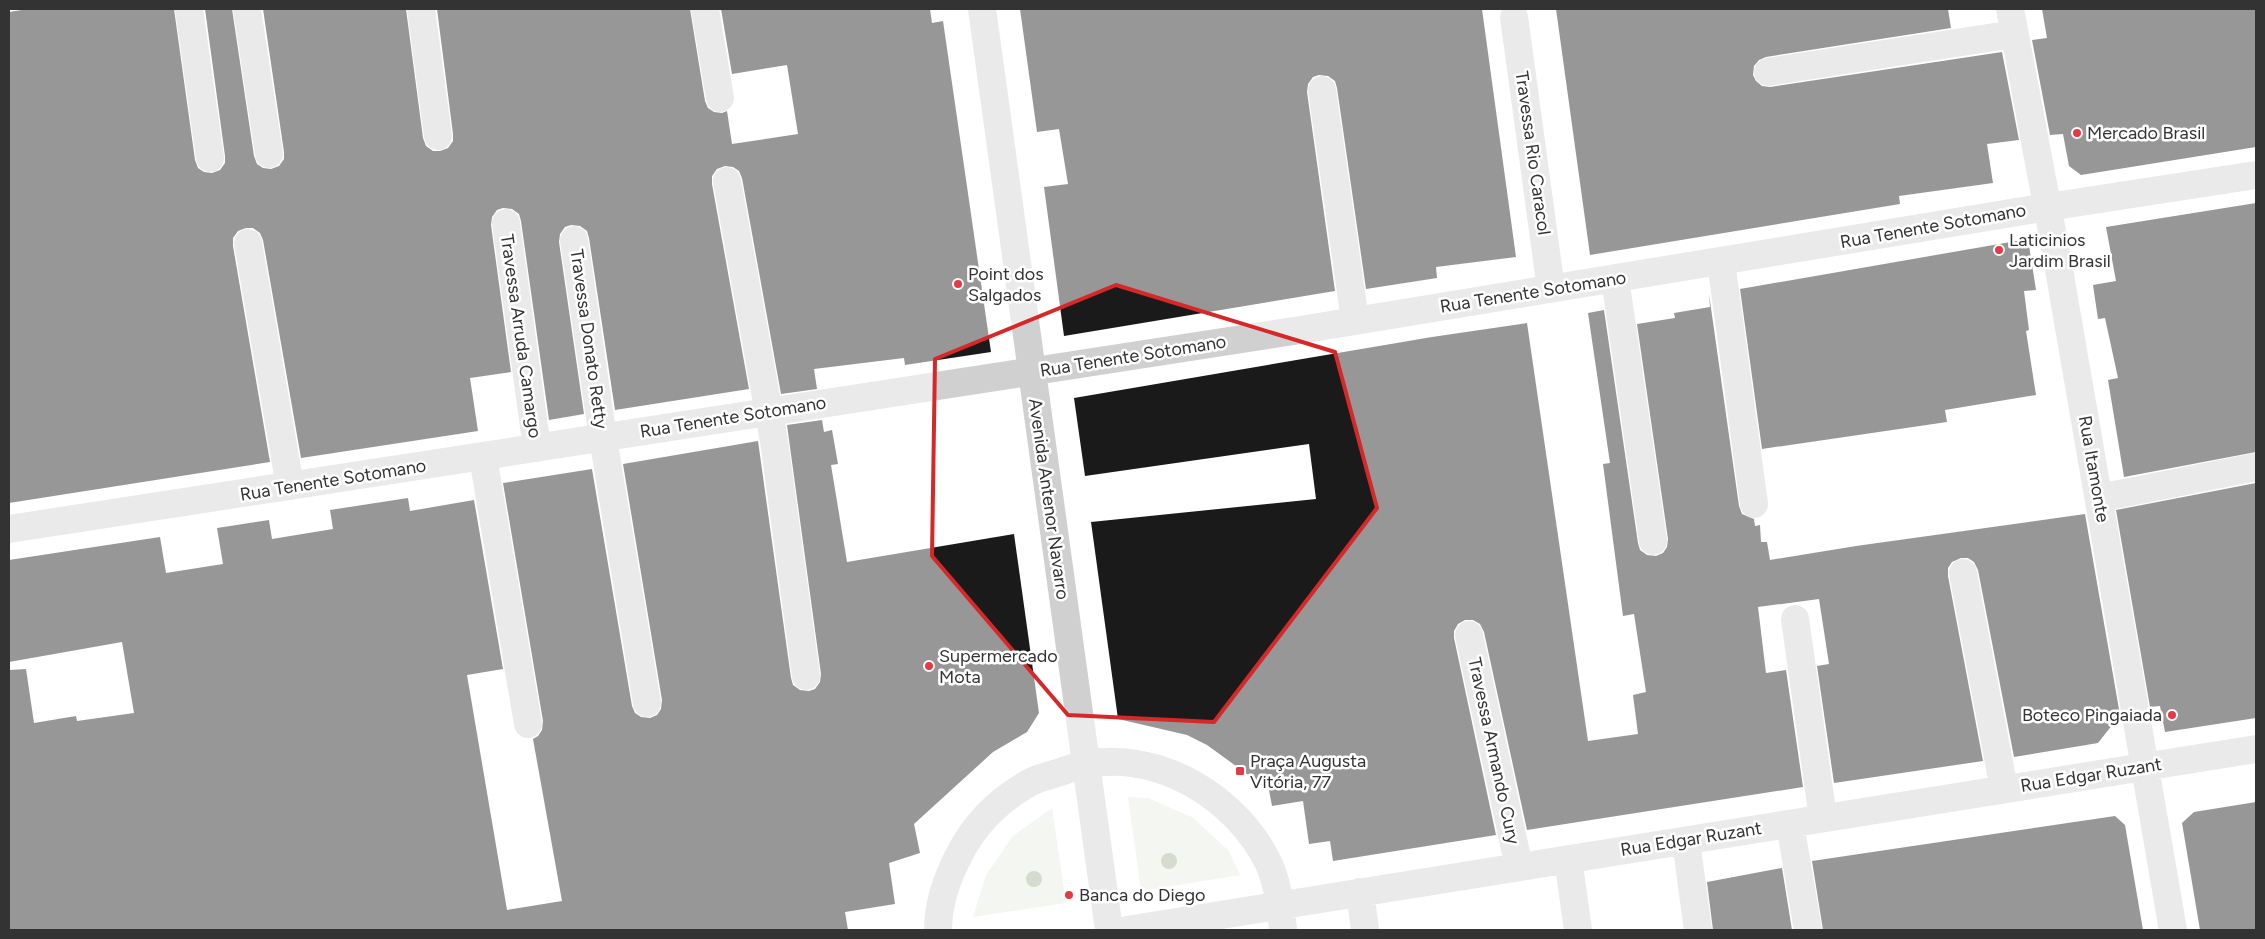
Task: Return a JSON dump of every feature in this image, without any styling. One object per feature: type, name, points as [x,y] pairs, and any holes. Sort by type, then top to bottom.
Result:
[{"type":"street","points":[[189,9],[210,158]]},
{"type":"street","points":[[247,9],[269,154]]},
{"type":"street","points":[[421,9],[438,136]]},
{"type":"street","points":[[705,9],[720,98]]},
{"type":"street","name":"Avenida Antenor Navarro","points":[[982,9],[1109,930]]},
{"type":"street","name":"Travessa Rio Caracol","points":[[1514,17],[1551,289]]},
{"type":"street","points":[[1768,72],[2012,22]]},
{"type":"street","name":"Rua Itamonte","points":[[2012,22],[2048,207],[2173,930]]},
{"type":"street","points":[[1322,90],[1355,320]]},
{"type":"street","name":"Rua Tenente Sotomano","points":[[9,530],[768,411],[1032,372],[2256,175]]},
{"type":"street","points":[[726,181],[768,411],[806,676]]},
{"type":"street","name":"Travessa Arruda Camargo","points":[[506,223],[537,448]]},
{"type":"street","name":"Travessa Donato Retty","points":[[574,240],[603,438],[647,702]]},
{"type":"street","points":[[248,243],[290,486]]},
{"type":"street","points":[[1722,262],[1754,504]]},
{"type":"street","points":[[1615,278],[1653,541]]},
{"type":"street","points":[[483,457],[528,724]]},
{"type":"street","points":[[2099,498],[2256,467]]},
{"type":"street","points":[[1963,574],[2004,789]]},
{"type":"street","points":[[1795,619],[1823,818]]},
{"type":"street","name":"Travessa Armando Cury","points":[[1469,635],[1519,867]]},
{"type":"street","name":"Rua Edgar Ruzant","points":[[1126,930],[1282,918],[1360,892],[2256,749]]},
{"type":"street","points":[[938,930],[938,918],[948,876],[967,838],[995,806],[1030,782],[1086,764],[1114,762],[1142,766],[1182,778],[1218,800],[1248,829],[1269,865],[1282,918]]},
{"type":"street","points":[[1790,824],[1808,930]]},
{"type":"street","points":[[1686,840],[1698,930]]},
{"type":"street","points":[[1568,859],[1578,930]]},
{"type":"street","points":[[1360,892],[1365,930]]},
{"type":"highlighted area","points":[[1116,285],[1335,352],[1377,508],[1214,722],[1068,715],[932,556],[935,359]]},
{"type":"shaded area","points":[[1128,797],[1148,798],[1192,817],[1228,850],[1240,875],[1141,891]]},
{"type":"shaded area","points":[[1052,808],[1066,903],[973,917],[986,875],[1013,836]]},
{"type":"building","points":[[28,9],[174,9],[195,160],[198,168],[204,172],[212,173],[220,170],[225,163],[225,156],[205,9],[232,9],[254,156],[257,164],[263,168],[271,169],[279,166],[284,159],[284,152],[263,9],[406,9],[423,138],[426,146],[433,151],[440,151],[448,148],[453,141],[453,134],[437,9],[690,9],[705,101],[708,108],[714,112],[722,113],[727,111],[732,144],[798,134],[787,65],[732,74],[721,9],[930,9],[932,23],[943,21],[991,352],[905,365],[904,358],[814,369],[817,389],[781,394],[742,178],[739,171],[733,167],[725,166],[717,169],[712,176],[712,184],[749,389],[615,410],[589,238],[587,231],[580,226],[571,225],[565,227],[560,234],[559,242],[584,414],[549,420],[521,221],[519,214],[512,209],[503,208],[497,210],[492,217],[491,225],[511,372],[470,378],[478,431],[301,458],[263,240],[260,233],[253,228],[246,228],[238,231],[233,238],[233,246],[270,462],[9,503],[9,12]]},
{"type":"building","points":[[1020,9],[1482,9],[1516,257],[1436,267],[1437,278],[1366,289],[1337,88],[1335,81],[1328,76],[1319,75],[1313,77],[1308,84],[1307,92],[1335,291],[1064,336],[1044,187],[1068,184],[1059,129],[1037,132]]},
{"type":"building","points":[[1556,9],[1948,9],[1951,28],[1766,57],[1759,60],[1754,66],[1753,75],[1762,86],[1770,87],[2002,52],[2019,140],[1987,144],[1993,183],[1899,196],[1900,204],[1590,255]]},
{"type":"building","points":[[2042,9],[2256,9],[2256,147],[2081,175],[2069,166],[2063,134],[2050,135],[2032,40],[2047,38]]},
{"type":"building","points":[[2256,203],[2256,452],[2124,477],[2108,380],[2118,378],[2105,318],[2098,319],[2093,285],[2116,281],[2106,227]]},
{"type":"building","points":[[2028,239],[2036,290],[2024,291],[2029,330],[2026,331],[2036,395],[1945,410],[1947,422],[1762,449],[1740,289]]},
{"type":"building","points":[[1709,294],[1739,506],[1742,514],[1754,519],[1755,526],[1760,525],[1761,542],[1767,542],[1770,560],[2085,514],[2120,715],[2098,743],[2014,757],[1978,570],[1974,562],[1968,558],[1961,558],[1952,562],[1948,568],[1948,576],[1983,761],[1834,783],[1817,666],[1829,664],[1819,599],[1758,607],[1766,673],[1786,670],[1803,787],[1527,830],[1484,632],[1480,624],[1473,620],[1465,620],[1458,624],[1454,631],[1454,638],[1496,835],[1333,861],[1330,841],[1309,844],[1303,801],[1272,806],[1269,790],[1207,745],[1187,735],[1118,719],[1091,522],[1316,499],[1309,444],[1085,476],[1074,398],[1432,337],[1527,323],[1588,741],[1638,734],[1633,695],[1646,692],[1634,614],[1623,616],[1603,464],[1610,463],[1588,313],[1604,310],[1638,543],[1640,550],[1647,555],[1656,556],[1663,553],[1667,547],[1668,539],[1637,324],[1675,318],[1674,313],[1710,307]]},
{"type":"building","points":[[822,420],[824,432],[832,430],[838,464],[831,465],[847,562],[1014,534],[1039,713],[1027,732],[993,752],[914,824],[920,853],[889,863],[895,904],[845,912],[848,930],[9,930],[9,670],[26,669],[34,723],[76,716],[77,721],[134,713],[122,642],[9,662],[9,560],[160,537],[166,573],[223,564],[217,528],[269,520],[272,539],[333,529],[330,510],[408,498],[410,511],[474,500],[503,669],[467,675],[507,910],[562,901],[533,739],[542,730],[543,721],[503,483],[592,469],[632,706],[635,713],[641,717],[650,718],[657,715],[661,709],[662,700],[623,464],[758,441],[791,678],[793,685],[800,690],[809,691],[815,689],[820,682],[821,674],[787,425]]},
{"type":"building","points":[[2256,483],[2256,718],[2165,732],[2160,706],[2150,707],[2116,510]]},
{"type":"building","points":[[2256,802],[2256,930],[2200,930],[2182,823],[2194,812]]},
{"type":"building","points":[[2115,816],[2125,825],[2143,930],[1823,930],[1812,861]]},
{"type":"building","points":[[1782,868],[1792,930],[1713,930],[1707,882]]},
{"type":"place","name":"Mercado Brasil","points":[[2077,133]]},
{"type":"place","name":"Laticinios Jardim Brasil","points":[[1999,250]]},
{"type":"place","name":"Point dos Salgados","points":[[958,284]]},
{"type":"place","name":"Supermercado Mota","points":[[929,666]]},
{"type":"place","name":"Boteco Pingaiada","points":[[2172,715]]},
{"type":"place","name":"Praça Augusta Vitória, 77","points":[[1240,771]]},
{"type":"place","name":"Banca do Diego","points":[[1069,895]]}]
